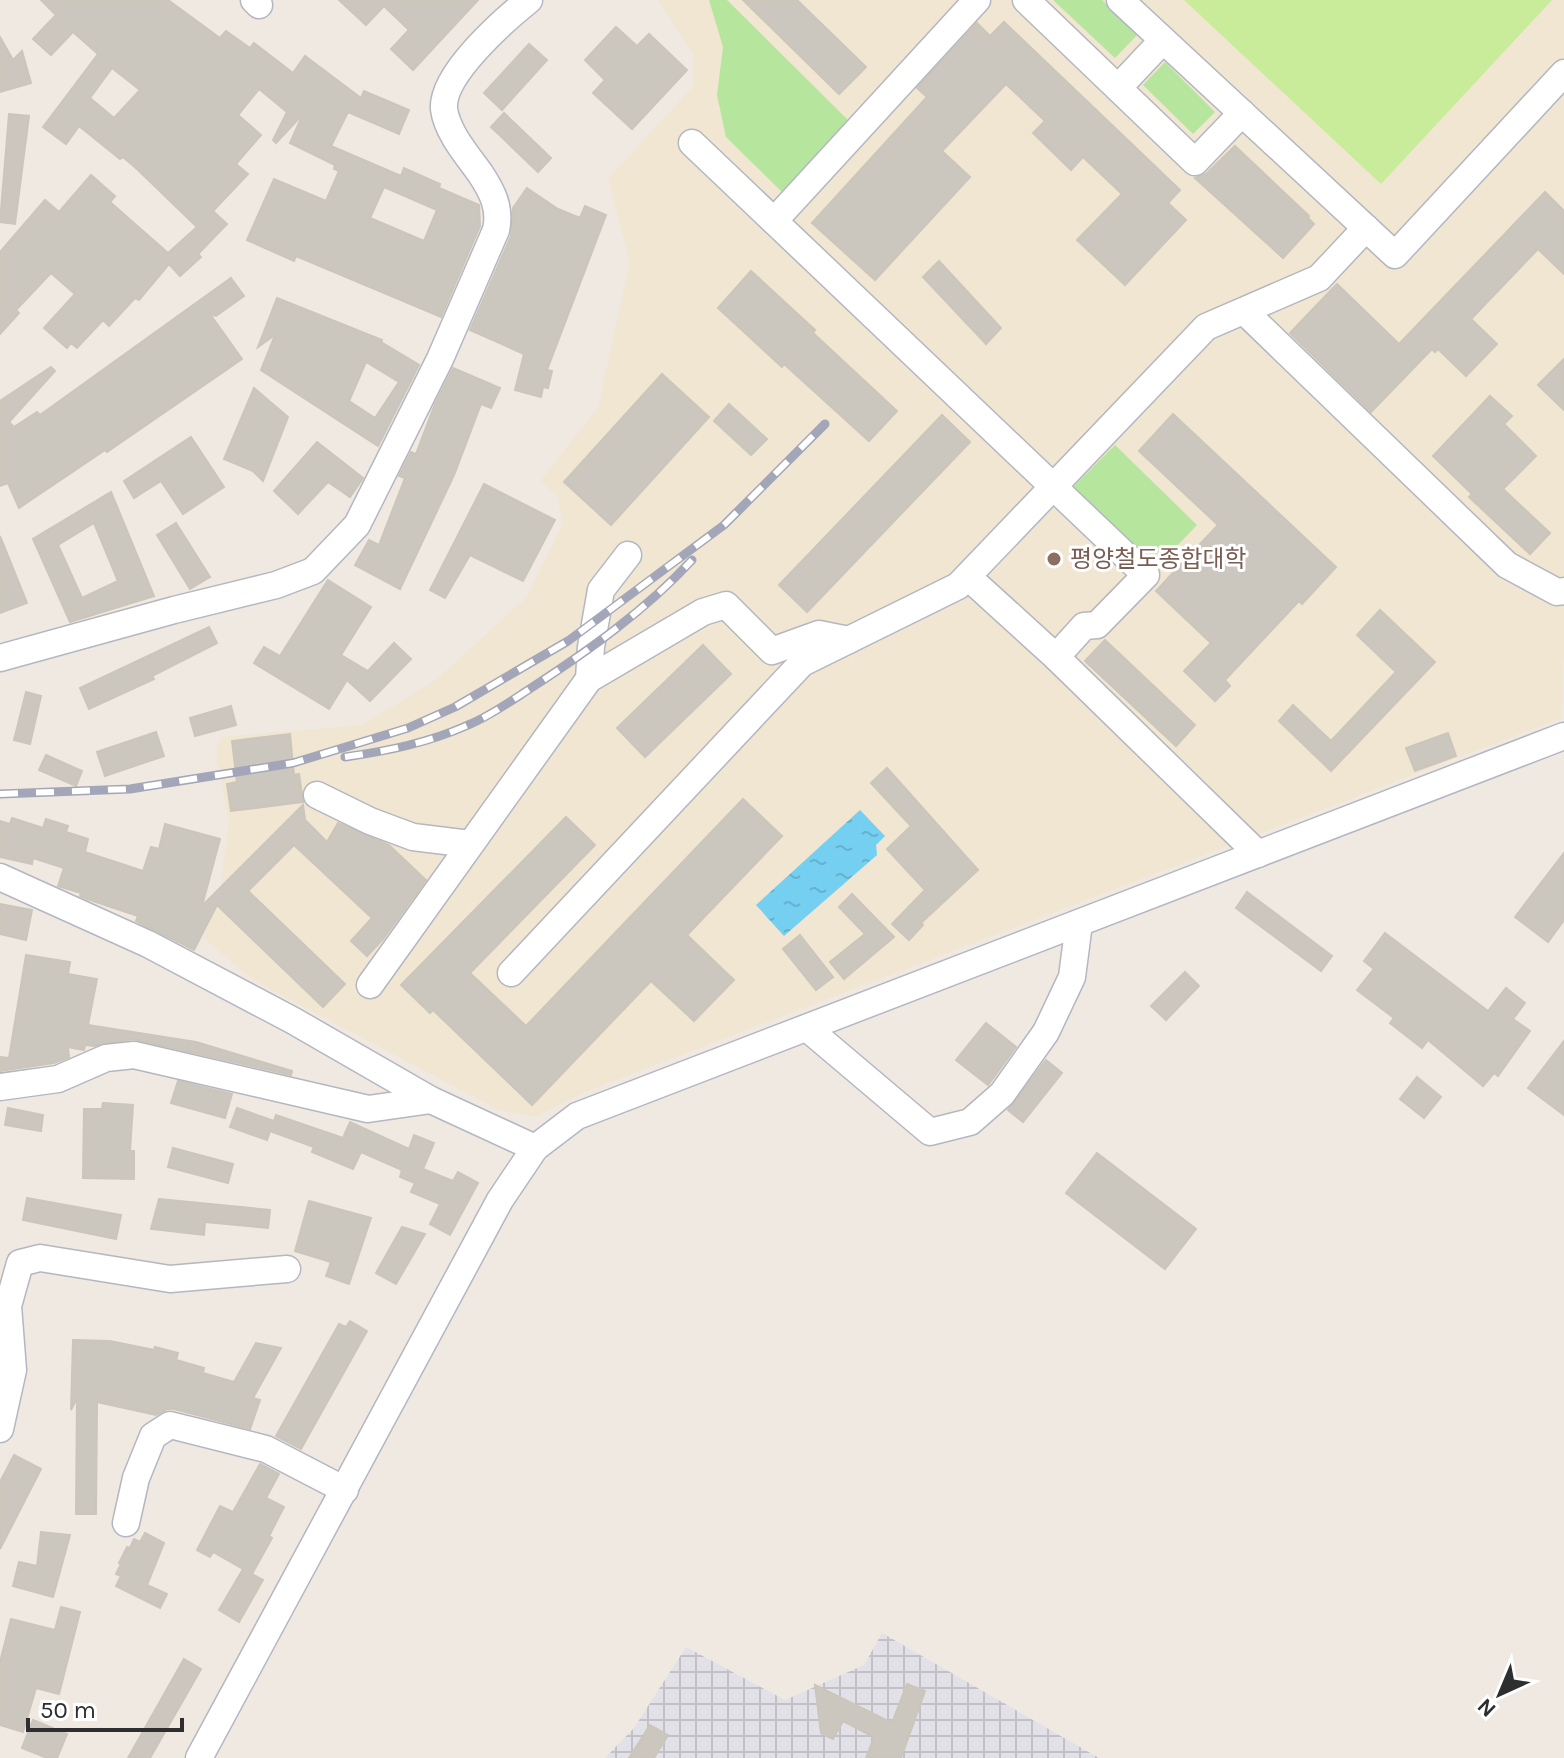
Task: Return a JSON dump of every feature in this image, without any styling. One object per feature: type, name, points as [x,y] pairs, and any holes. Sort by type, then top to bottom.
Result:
[{"type":"street","points":[[0,658],[289,581],[313,571],[357,525],[440,359],[499,218],[495,197],[447,121],[444,106],[449,86],[476,50],[529,0]]},
{"type":"street","points":[[774,221],[977,0]]},
{"type":"street","points":[[1026,0],[1195,162],[1242,113]]},
{"type":"street","points":[[1120,0],[1395,255],[1564,73]]},
{"type":"street","points":[[1118,88],[1163,40]]},
{"type":"street","points":[[692,143],[1146,575],[1097,625],[1084,626],[1056,657]]},
{"type":"street","points":[[511,973],[802,663],[958,586],[1206,327],[1319,278],[1366,228]]},
{"type":"street","points":[[1244,311],[1507,565],[1557,592],[1564,591]]},
{"type":"street","points":[[589,679],[601,590],[628,555]]},
{"type":"street","points":[[968,577],[1056,657],[1258,854]]},
{"type":"street","points":[[370,985],[589,679],[703,612],[726,605],[772,651],[819,634],[849,640]]},
{"type":"street","points":[[199,1758],[500,1200],[535,1148],[577,1116],[1564,736]]},
{"type":"street","points":[[317,795],[370,821],[413,837],[470,844]]},
{"type":"street","points":[[0,877],[148,944],[292,1020],[431,1100],[535,1148]]},
{"type":"street","points":[[807,1028],[930,1132],[970,1122],[1002,1094],[1046,1032],[1072,977],[1079,923]]},
{"type":"street","points":[[0,1087],[58,1079],[106,1058],[134,1055],[368,1109],[431,1100]]},
{"type":"street","points":[[0,1429],[13,1370],[4,1306],[20,1263],[40,1258],[170,1279],[287,1269]]},
{"type":"street","points":[[126,1523],[136,1478],[153,1436],[170,1425],[266,1449],[345,1490]]},
{"type":"shaded area","name":"평양철도종합대학","points":[[658,0],[1564,0],[1564,642],[1561,718],[587,1091],[535,1117],[499,1110],[255,981],[204,938],[220,892],[229,823],[216,755],[221,737],[362,725],[436,680],[527,597],[563,523],[557,495],[540,481],[598,408],[630,262],[608,179],[694,85],[693,54]]},
{"type":"shaded area","points":[[882,1633],[1099,1758],[605,1758],[634,1728],[686,1647],[785,1700],[864,1665]]},
{"type":"green space","points":[[709,0],[727,0],[851,123],[782,192],[726,137],[717,95],[723,47]]},
{"type":"green space","points":[[1053,0],[1102,0],[1138,34],[1115,58]]},
{"type":"green space","points":[[1184,0],[1552,0],[1381,184]]},
{"type":"green space","points":[[1165,62],[1215,112],[1193,134],[1143,85]]},
{"type":"green space","points":[[1115,445],[1197,525],[1155,569],[1072,488]]},
{"type":"water","points":[[860,810],[885,836],[876,845],[877,855],[784,936],[756,905]]},
{"type":"building","points":[[41,0],[168,0],[220,38],[226,31],[250,48],[254,43],[293,73],[305,56],[361,98],[364,91],[409,110],[399,134],[348,112],[331,146],[401,176],[404,168],[440,184],[439,188],[479,205],[480,226],[441,317],[296,256],[294,261],[247,240],[274,179],[326,201],[339,171],[334,169],[335,165],[290,143],[303,114],[276,143],[273,140],[287,112],[259,89],[238,115],[261,135],[236,164],[248,174],[213,211],[227,224],[198,254],[201,257],[180,276],[169,264],[139,300],[135,298],[109,326],[103,320],[77,348],[71,343],[67,348],[44,328],[75,294],[51,273],[16,310],[19,313],[0,334],[0,252],[45,200],[59,212],[91,175],[115,196],[110,202],[168,253],[197,227],[123,157],[120,159],[79,126],[66,144],[43,127],[98,54],[73,32],[51,55],[33,39],[56,15]],"holes":[[[112,68],[140,90],[114,118],[90,98]],[[384,187],[437,210],[424,241],[370,218]]]},
{"type":"building","points":[[339,0],[478,0],[413,70],[391,49],[409,30],[384,6],[366,25]]},
{"type":"building","points":[[743,0],[797,0],[866,67],[839,94]]},
{"type":"building","points":[[1004,22],[1180,190],[1168,203],[1186,220],[1125,285],[1077,240],[1122,194],[1083,157],[1071,170],[1033,133],[1045,121],[1006,84],[942,151],[970,177],[875,280],[812,223],[927,97],[917,88],[977,23],[990,36]]},
{"type":"building","points":[[616,27],[637,46],[649,34],[687,70],[632,129],[593,93],[605,80],[585,60]]},
{"type":"building","points":[[0,37],[13,60],[22,51],[31,83],[0,92]]},
{"type":"building","points":[[529,44],[547,60],[502,110],[484,93]]},
{"type":"building","points":[[504,113],[551,158],[538,172],[491,127]]},
{"type":"building","points":[[9,114],[29,116],[15,224],[0,222]]},
{"type":"building","points":[[1235,146],[1314,224],[1283,258],[1195,178],[1206,174]]},
{"type":"building","points":[[527,188],[558,209],[580,218],[585,206],[606,215],[547,370],[552,371],[548,388],[543,387],[541,397],[515,390],[524,354],[470,330],[511,236],[513,208]]},
{"type":"building","points":[[1545,192],[1564,211],[1564,274],[1538,249],[1471,319],[1497,344],[1466,376],[1438,349],[1435,352],[1432,349],[1371,412],[1290,333],[1337,284],[1399,344]]},
{"type":"building","points":[[939,261],[1001,328],[986,344],[923,277]]},
{"type":"building","points":[[751,271],[897,411],[869,441],[718,308]]},
{"type":"building","points":[[231,278],[244,296],[216,316],[210,314],[242,359],[19,508],[8,483],[0,486],[0,401],[51,367],[55,371],[9,422],[14,427],[37,412],[40,415]]},
{"type":"building","points":[[277,298],[382,340],[419,365],[378,446],[261,370],[275,335],[258,347]],"holes":[[[366,362],[399,382],[375,418],[349,401]]]},
{"type":"building","points":[[1564,359],[1564,410],[1538,385]]},
{"type":"building","points":[[453,368],[500,388],[491,408],[481,404],[454,475],[400,589],[355,565],[369,540],[379,545],[405,478],[399,476],[411,452],[416,454]]},
{"type":"building","points":[[662,374],[709,417],[611,525],[564,482]]},
{"type":"building","points":[[254,388],[288,417],[263,481],[253,471],[224,459]]},
{"type":"building","points":[[1490,396],[1512,416],[1504,424],[1536,456],[1503,489],[1550,533],[1530,554],[1469,497],[1472,494],[1433,456]]},
{"type":"building","points":[[729,404],[767,439],[751,455],[714,421]]},
{"type":"building","points":[[1173,414],[1336,567],[1302,604],[1299,601],[1225,680],[1230,686],[1215,701],[1184,671],[1211,643],[1156,591],[1218,525],[1139,451]]},
{"type":"building","points":[[942,415],[970,442],[807,612],[779,585]]},
{"type":"building","points":[[191,437],[224,487],[183,514],[161,481],[134,498],[124,481]]},
{"type":"building","points":[[317,442],[363,478],[350,497],[328,482],[298,514],[274,491]]},
{"type":"building","points":[[484,484],[555,520],[523,581],[470,555],[445,598],[430,590]]},
{"type":"building","points":[[111,492],[154,596],[70,622],[33,539]],"holes":[[[94,523],[118,581],[82,598],[58,545]]]},
{"type":"building","points":[[176,523],[210,577],[190,589],[157,535]]},
{"type":"building","points":[[0,536],[27,603],[0,613]]},
{"type":"building","points":[[328,580],[371,607],[341,655],[368,671],[394,643],[411,659],[370,701],[347,680],[329,709],[254,663],[264,647],[280,656]]},
{"type":"building","points":[[1380,610],[1435,662],[1331,771],[1279,721],[1293,705],[1331,741],[1396,672],[1357,635]]},
{"type":"building","points":[[209,627],[217,643],[152,676],[154,679],[89,709],[80,688]]},
{"type":"building","points":[[1105,640],[1195,725],[1176,746],[1085,661]]},
{"type":"building","points":[[703,645],[731,674],[645,757],[617,728]]},
{"type":"building","points":[[26,692],[41,696],[30,744],[14,740]]},
{"type":"building","points":[[231,706],[236,725],[195,736],[190,718]]},
{"type":"building","points":[[156,732],[164,756],[105,776],[97,752]]},
{"type":"building","points":[[1448,733],[1456,756],[1415,771],[1406,748]]},
{"type":"building","points":[[290,734],[294,775],[299,774],[303,802],[231,811],[227,784],[237,782],[232,741]]},
{"type":"building","points":[[46,755],[82,771],[76,786],[39,770]]},
{"type":"building","points":[[887,768],[978,870],[921,923],[923,925],[909,940],[892,924],[925,890],[887,849],[911,826],[871,783]]},
{"type":"building","points":[[743,799],[782,836],[687,935],[734,980],[694,1021],[651,981],[532,1105],[433,1010],[430,1013],[401,985],[566,817],[595,845],[470,973],[526,1026]]},
{"type":"building","points":[[303,805],[305,820],[327,842],[338,823],[389,845],[426,880],[367,956],[351,941],[372,918],[294,845],[248,891],[345,984],[323,1007],[217,905],[194,950],[136,921],[138,916],[58,886],[64,868],[33,858],[32,864],[0,857],[0,821],[10,824],[12,818],[43,828],[46,819],[68,826],[66,832],[88,839],[85,852],[143,871],[151,847],[159,849],[165,824],[220,839],[202,906]]},
{"type":"building","points":[[1564,853],[1564,920],[1548,942],[1515,917]]},
{"type":"building","points":[[1247,892],[1332,956],[1321,971],[1236,908]]},
{"type":"building","points":[[852,894],[894,937],[844,979],[830,962],[865,934],[839,907]]},
{"type":"building","points":[[0,904],[32,910],[26,940],[0,934]]},
{"type":"building","points":[[1385,933],[1488,1011],[1506,988],[1525,1003],[1513,1019],[1530,1031],[1498,1076],[1494,1073],[1483,1086],[1428,1040],[1422,1048],[1390,1023],[1394,1018],[1357,990],[1374,969],[1364,961]]},
{"type":"building","points":[[800,935],[833,977],[816,990],[783,949]]},
{"type":"building","points":[[26,955],[70,962],[68,974],[97,979],[88,1025],[196,1042],[292,1071],[291,1075],[133,1039],[85,1045],[84,1050],[68,1047],[69,1057],[54,1063],[0,1071],[0,1057],[9,1058]]},
{"type":"building","points":[[1185,972],[1199,986],[1166,1020],[1151,1006]]},
{"type":"building","points":[[986,1023],[1016,1047],[988,1085],[956,1060]]},
{"type":"building","points":[[1564,1041],[1564,1115],[1528,1088]]},
{"type":"building","points":[[1046,1060],[1062,1073],[1023,1122],[1008,1110]]},
{"type":"building","points":[[1417,1077],[1441,1097],[1424,1118],[1400,1099]]},
{"type":"building","points":[[178,1081],[232,1094],[225,1118],[171,1103]]},
{"type":"building","points":[[103,1103],[133,1105],[130,1151],[134,1151],[134,1179],[83,1178],[84,1109],[102,1109]]},
{"type":"building","points":[[8,1108],[43,1115],[41,1131],[5,1125]]},
{"type":"building","points":[[237,1108],[274,1121],[276,1115],[343,1138],[350,1122],[409,1149],[414,1135],[434,1143],[423,1169],[453,1181],[458,1172],[478,1183],[450,1235],[430,1224],[440,1204],[411,1192],[415,1183],[400,1177],[402,1170],[361,1152],[353,1169],[312,1152],[314,1147],[270,1131],[267,1140],[230,1127]]},
{"type":"building","points":[[173,1148],[233,1164],[228,1183],[168,1167]]},
{"type":"building","points":[[1097,1153],[1196,1229],[1165,1269],[1066,1193]]},
{"type":"building","points":[[27,1198],[121,1215],[116,1239],[23,1220]]},
{"type":"building","points":[[159,1199],[270,1210],[268,1228],[205,1222],[204,1235],[151,1229]]},
{"type":"building","points":[[309,1201],[371,1218],[349,1284],[326,1276],[331,1262],[295,1251]]},
{"type":"building","points":[[402,1227],[425,1234],[396,1284],[376,1273]]},
{"type":"building","points":[[350,1321],[367,1331],[301,1449],[276,1436],[339,1324],[346,1327]]},
{"type":"building","points":[[73,1340],[110,1341],[178,1353],[176,1360],[204,1368],[203,1373],[234,1382],[256,1343],[281,1348],[253,1398],[260,1400],[250,1429],[174,1409],[156,1415],[97,1402],[96,1514],[76,1514],[77,1398],[71,1410]]},
{"type":"building","points":[[14,1455],[41,1469],[0,1549],[0,1482]]},
{"type":"building","points":[[260,1464],[279,1474],[266,1498],[284,1507],[269,1536],[272,1538],[252,1574],[263,1580],[239,1622],[219,1610],[243,1569],[213,1552],[210,1557],[197,1550],[220,1506],[233,1512]]},
{"type":"building","points":[[41,1532],[70,1535],[53,1597],[13,1586],[19,1562],[37,1566]]},
{"type":"building","points":[[145,1533],[164,1543],[147,1585],[167,1594],[160,1608],[116,1586],[121,1576],[116,1574],[119,1563],[127,1547],[130,1548],[134,1539],[140,1542]]},
{"type":"building","points":[[61,1607],[80,1612],[59,1694],[36,1688],[23,1732],[0,1725],[0,1662],[11,1619],[55,1630]]},
{"type":"building","points":[[184,1659],[201,1669],[150,1758],[128,1758]]},
{"type":"building","points":[[907,1684],[925,1691],[901,1758],[866,1758],[874,1737],[843,1721],[833,1739],[821,1733],[815,1685],[892,1723]]},
{"type":"building","points":[[33,1720],[67,1734],[57,1758],[47,1758],[22,1748]]},
{"type":"building","points":[[650,1725],[668,1735],[654,1758],[629,1758]]},
{"type":"railway","points":[[0,794],[130,789],[293,763],[408,728],[455,707],[568,641],[724,525],[825,424]]},
{"type":"railway","points":[[345,757],[423,741],[492,713],[616,629],[692,560]]},
{"type":"place","name":"평양철도종합대학","points":[[1054,559]]}]
